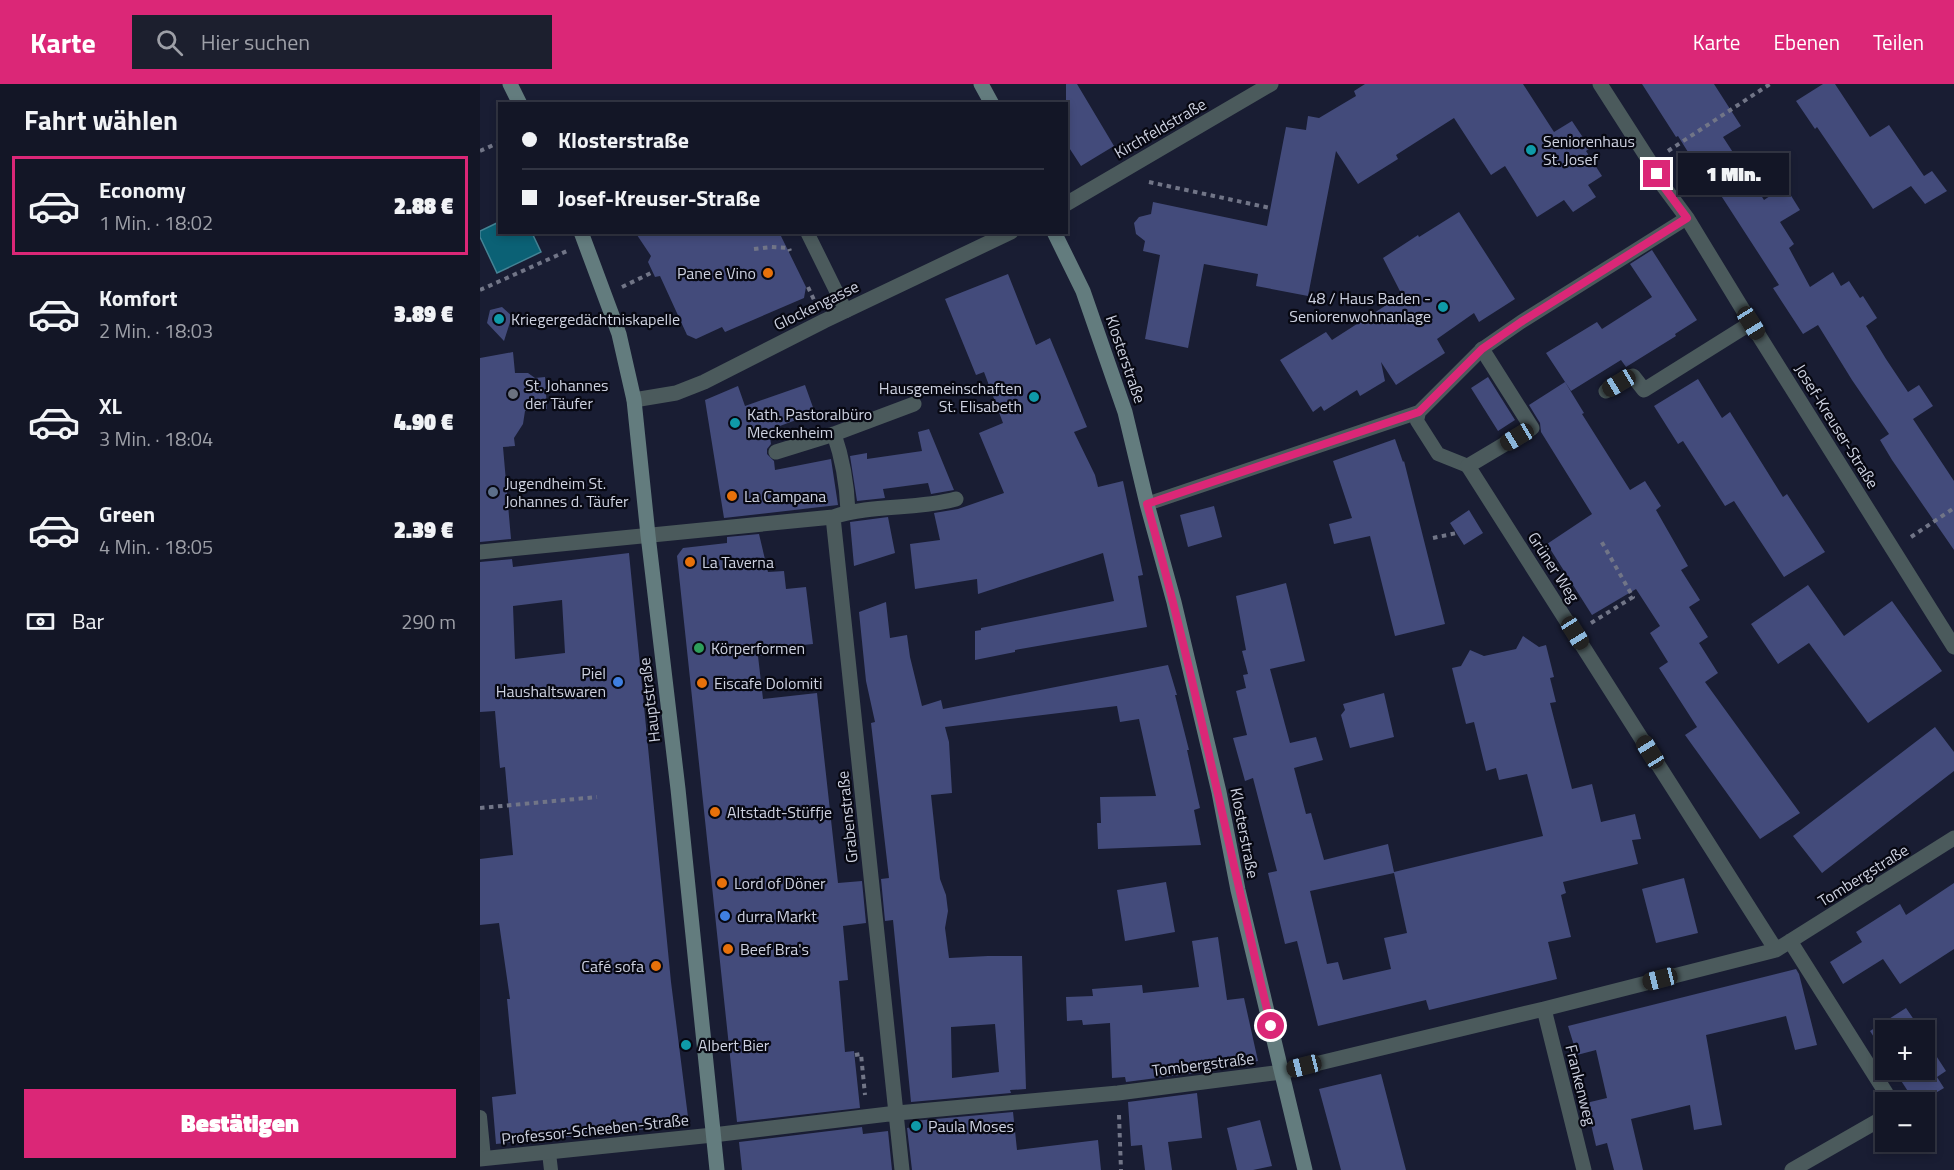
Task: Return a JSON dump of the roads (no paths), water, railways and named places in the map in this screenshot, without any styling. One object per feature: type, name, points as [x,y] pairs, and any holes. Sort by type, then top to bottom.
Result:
[{"type":"main road","points":[[510,84],[519,102]]},
{"type":"main road","points":[[981,84],[991,102]]},
{"type":"main road","name":"Klosterstraße","points":[[1055,234],[1083,291],[1125,412],[1174,602],[1219,792],[1238,890],[1305,1170]]},
{"type":"main road","name":"Hauptstraße","points":[[584,238],[619,334],[634,400],[678,789],[717,1170]]},
{"type":"street","name":"Kirchfeldstraße","points":[[1068,203],[1271,84]]},
{"type":"street","name":"Josef-Kreuser-Straße","points":[[1600,84],[1664,187],[1687,218],[1954,647]]},
{"type":"street","name":"Glockengasse","points":[[634,400],[676,393],[704,382],[846,310],[1007,234]]},
{"type":"street","points":[[1606,391],[1633,375],[1644,390],[1751,323]]},
{"type":"street","points":[[1468,466],[1532,428],[1482,349]]},
{"type":"street","points":[[776,452],[834,434],[914,404]]},
{"type":"street","points":[[834,434],[847,485],[848,512]]},
{"type":"street","name":"Grüner Weg","points":[[1468,466],[1776,950]]},
{"type":"street","points":[[480,552],[833,518],[848,512],[938,504],[956,499]]},
{"type":"street","name":"Grabenstraße","points":[[833,518],[902,1170]]},
{"type":"street","name":"Tombergstraße","points":[[713,1135],[897,1113],[1119,1093],[1282,1072],[1776,950],[1954,838]]},
{"type":"street","points":[[1791,941],[1886,1093],[1881,1119],[1792,1170]]},
{"type":"street","name":"Frankenweg","points":[[1544,1009],[1584,1170]]},
{"type":"street","name":"Professor-Scheeben-Straße","points":[[482,1159],[713,1135]]},
{"type":"lane","points":[[1147,504],[1419,412],[1482,349],[1687,218]]},
{"type":"lane","points":[[808,234],[846,310]]},
{"type":"lane","points":[[1419,412],[1417,421],[1438,454],[1468,466]]},
{"type":"lane","points":[[480,1117],[482,1159]]},
{"type":"lane","points":[[549,1153],[551,1170]]},
{"type":"water","points":[[498,222],[498,234],[532,234],[541,252],[497,273],[480,237],[480,231]]},
{"type":"place","name":"Seniorenhaus St. Josef","points":[[1531,150]]},
{"type":"place","name":"Pane e Vino","points":[[768,273]]},
{"type":"place","name":"48 / Haus Baden - Seniorenwohnanlage","points":[[1443,307]]},
{"type":"place","name":"Kriegergedächtniskapelle","points":[[499,319]]},
{"type":"place","name":"St. Johannes der Täufer","points":[[513,394]]},
{"type":"place","name":"Hausgemeinschaften St. Elisabeth","points":[[1034,397]]},
{"type":"place","name":"Kath. Pastoralbüro Meckenheim","points":[[735,423]]},
{"type":"place","name":"Jugendheim St. Johannes d. Täufer","points":[[493,492]]},
{"type":"place","name":"La Campana","points":[[732,496]]},
{"type":"place","name":"La Taverna","points":[[690,562]]},
{"type":"place","name":"Körperformen","points":[[699,648]]},
{"type":"place","name":"Piel Haushaltswaren","points":[[618,682]]},
{"type":"place","name":"Eiscafe Dolomiti","points":[[702,683]]},
{"type":"place","name":"Altstadt-Stüffje","points":[[715,812]]},
{"type":"place","name":"Lord of Döner","points":[[722,883]]},
{"type":"place","name":"durra Markt","points":[[725,916]]},
{"type":"place","name":"Beef Bra's","points":[[728,949]]},
{"type":"place","name":"Café sofa","points":[[656,966]]},
{"type":"place","name":"Albert Bier","points":[[686,1045]]},
{"type":"place","name":"Paula Moses","points":[[916,1126]]}]
